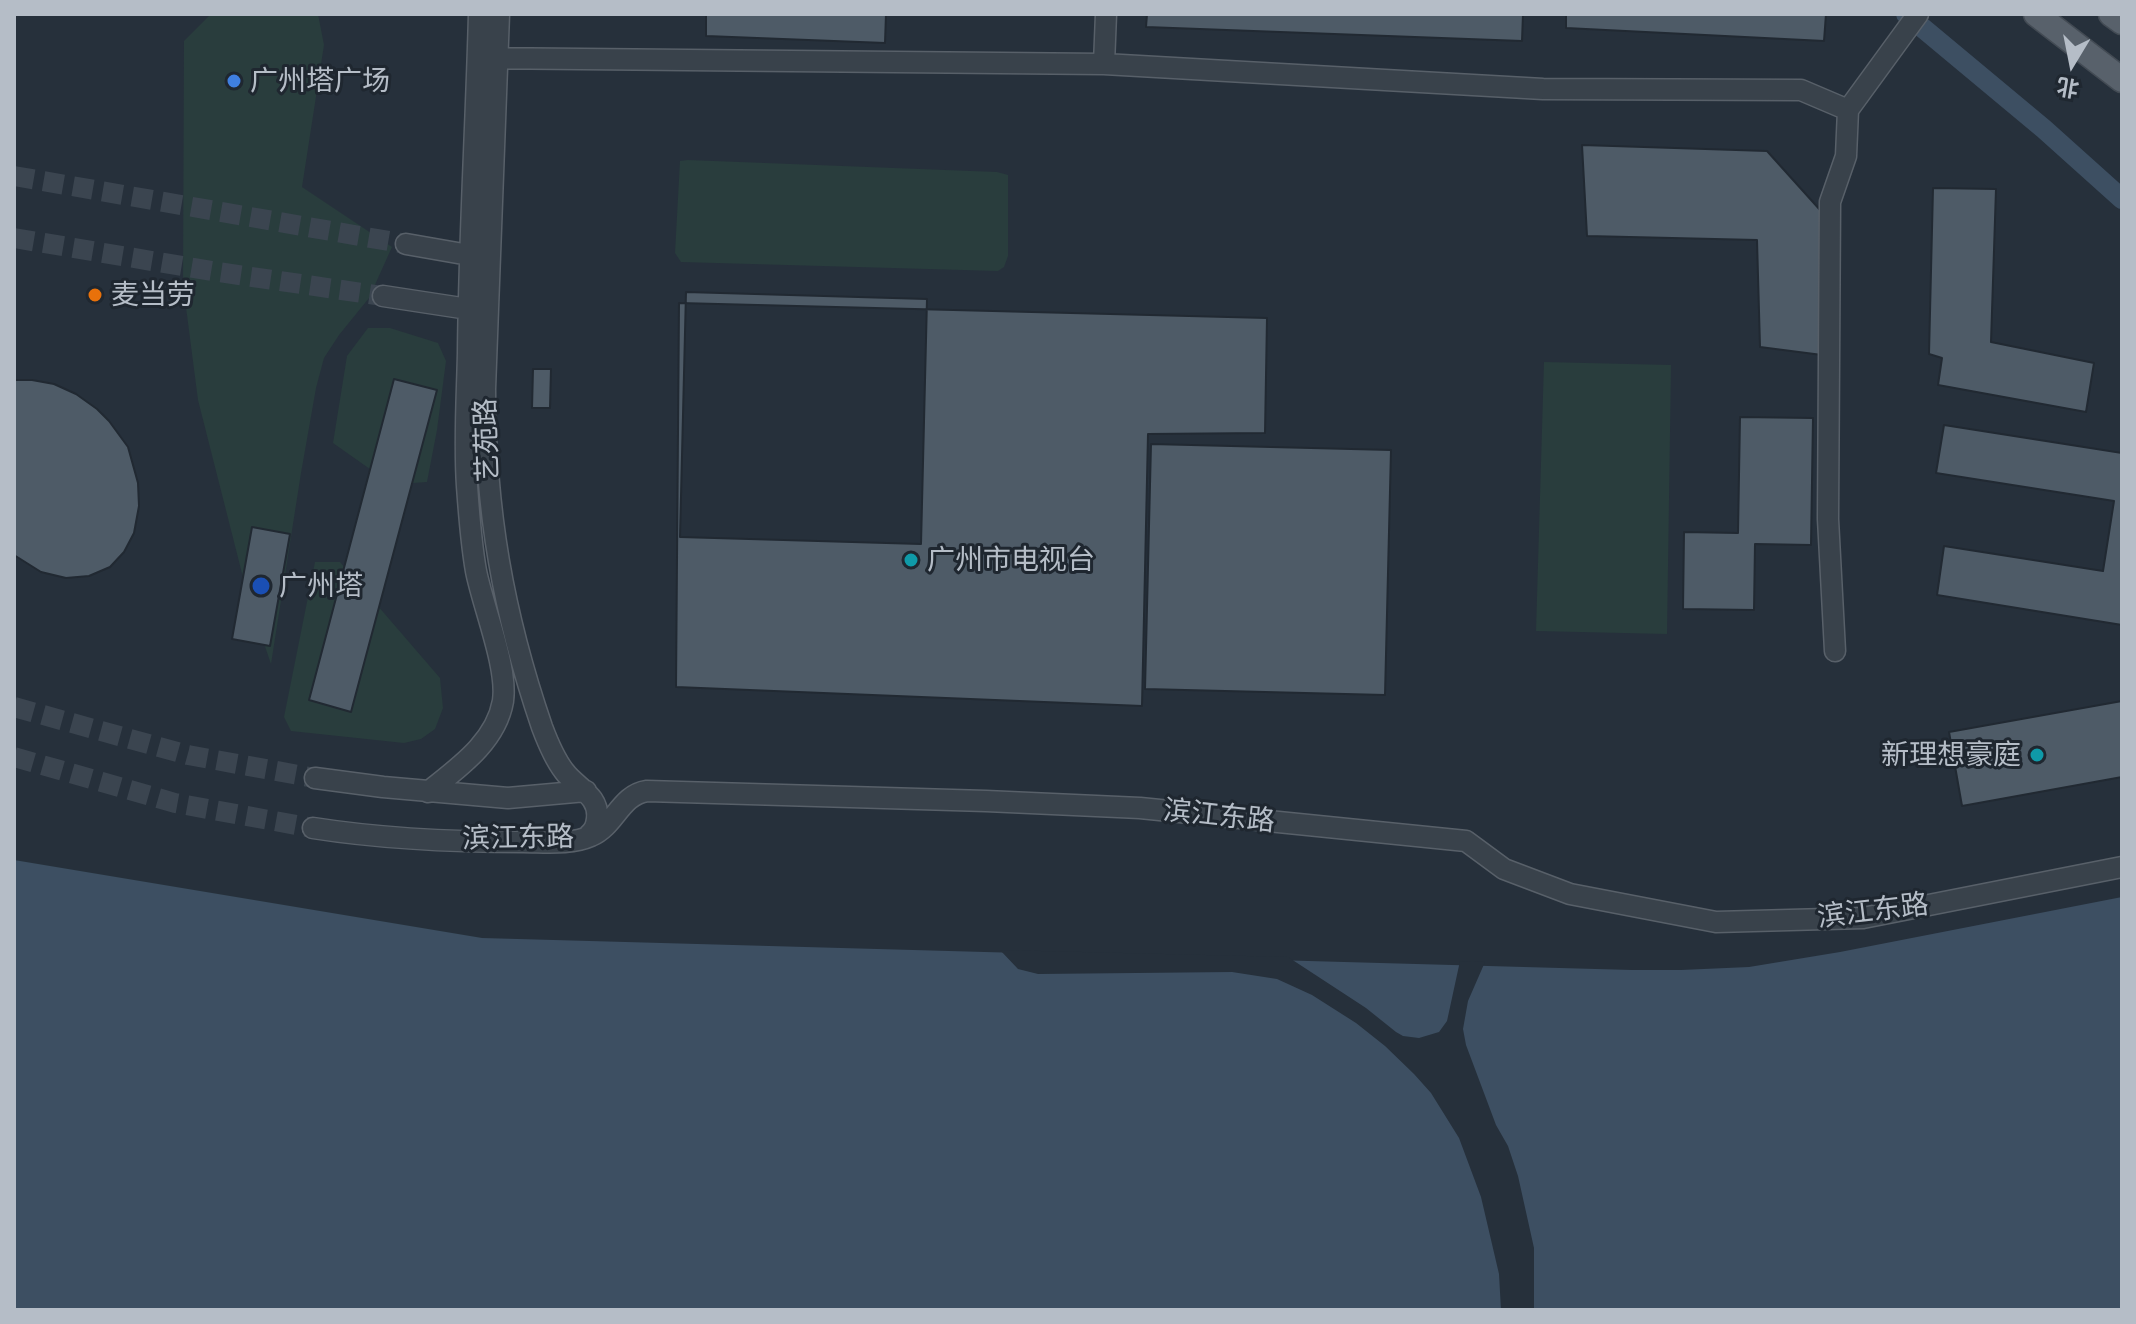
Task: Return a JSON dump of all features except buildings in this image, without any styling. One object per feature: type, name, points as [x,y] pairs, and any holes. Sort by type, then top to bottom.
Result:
[{"type":"main road","points":[[2036,14],[2122,80]]},
{"type":"main road","points":[[2111,14],[2122,22]]},
{"type":"street","name":"艺苑路","points":[[479,14],[488,58],[489,281],[485,445],[489,495],[502,583],[523,670],[553,754],[573,781],[586,791]]},
{"type":"street","name":"艺苑路","points":[[428,792],[471,757],[488,736],[499,716],[503,698],[501,666],[476,570],[470,528],[466,440],[472,167],[488,58],[499,14]]},
{"type":"street","points":[[1104,64],[1106,14]]},
{"type":"street","points":[[1835,651],[1828,519],[1830,202],[1846,156],[1848,110],[1918,14]]},
{"type":"street","points":[[488,58],[1104,64],[1543,89],[1801,90],[1848,110]]},
{"type":"street","points":[[383,296],[468,309],[489,281],[469,255],[406,244]]},
{"type":"street","points":[[315,778],[508,798],[586,791],[598,814],[593,832],[586,837]]},
{"type":"street","name":"滨江东路","points":[[313,828],[410,839],[574,841],[604,828],[627,800],[647,791],[1140,808],[1466,841],[1504,869],[1570,894],[1716,922],[1863,918],[2122,867]]},
{"type":"green space","points":[[211,14],[318,14],[324,45],[302,187],[392,247],[369,298],[324,358],[301,473],[271,664],[248,597],[198,400],[183,284],[184,41]]},
{"type":"green space","points":[[680,161],[997,172],[1008,175],[1008,256],[1004,267],[998,271],[681,262],[675,253]]},
{"type":"green space","points":[[368,328],[390,328],[438,343],[446,361],[427,482],[399,484],[377,474],[333,443],[347,356]]},
{"type":"green space","points":[[1544,362],[1671,365],[1667,634],[1536,631]]},
{"type":"green space","points":[[315,562],[340,562],[440,678],[443,708],[435,729],[421,739],[404,743],[291,731],[284,717]]},
{"type":"water","points":[[14,860],[482,938],[1632,970],[1749,967],[2122,897],[2122,1310],[14,1310]]},
{"type":"pier","points":[[1000,950],[1288,957],[1366,1008],[1396,1032],[1419,1038],[1439,1032],[1447,1021],[1460,961],[1485,962],[1468,1001],[1463,1029],[1466,1045],[1518,1176],[1534,1248],[1534,1310],[1501,1310],[1499,1274],[1481,1197],[1459,1138],[1431,1093],[1414,1074],[1356,1023],[1312,995],[1277,979],[1232,972],[1038,974],[1018,969]]},
{"type":"waterway","points":[[1906,14],[2044,129],[2122,199]]},
{"type":"tunnel","points":[[14,176],[406,244]]},
{"type":"tunnel","points":[[14,238],[383,296]]},
{"type":"tunnel","points":[[14,707],[188,755],[315,778]]},
{"type":"tunnel","points":[[14,757],[175,803],[313,828]]},
{"type":"place","name":"广州塔广场","points":[[234,81]]},
{"type":"place","name":"麦当劳","points":[[95,295]]},
{"type":"place","name":"广州市电视台","points":[[911,560]]},
{"type":"place","name":"广州塔","points":[[261,586]]},
{"type":"place","name":"新理想豪庭","points":[[2037,755]]}]
